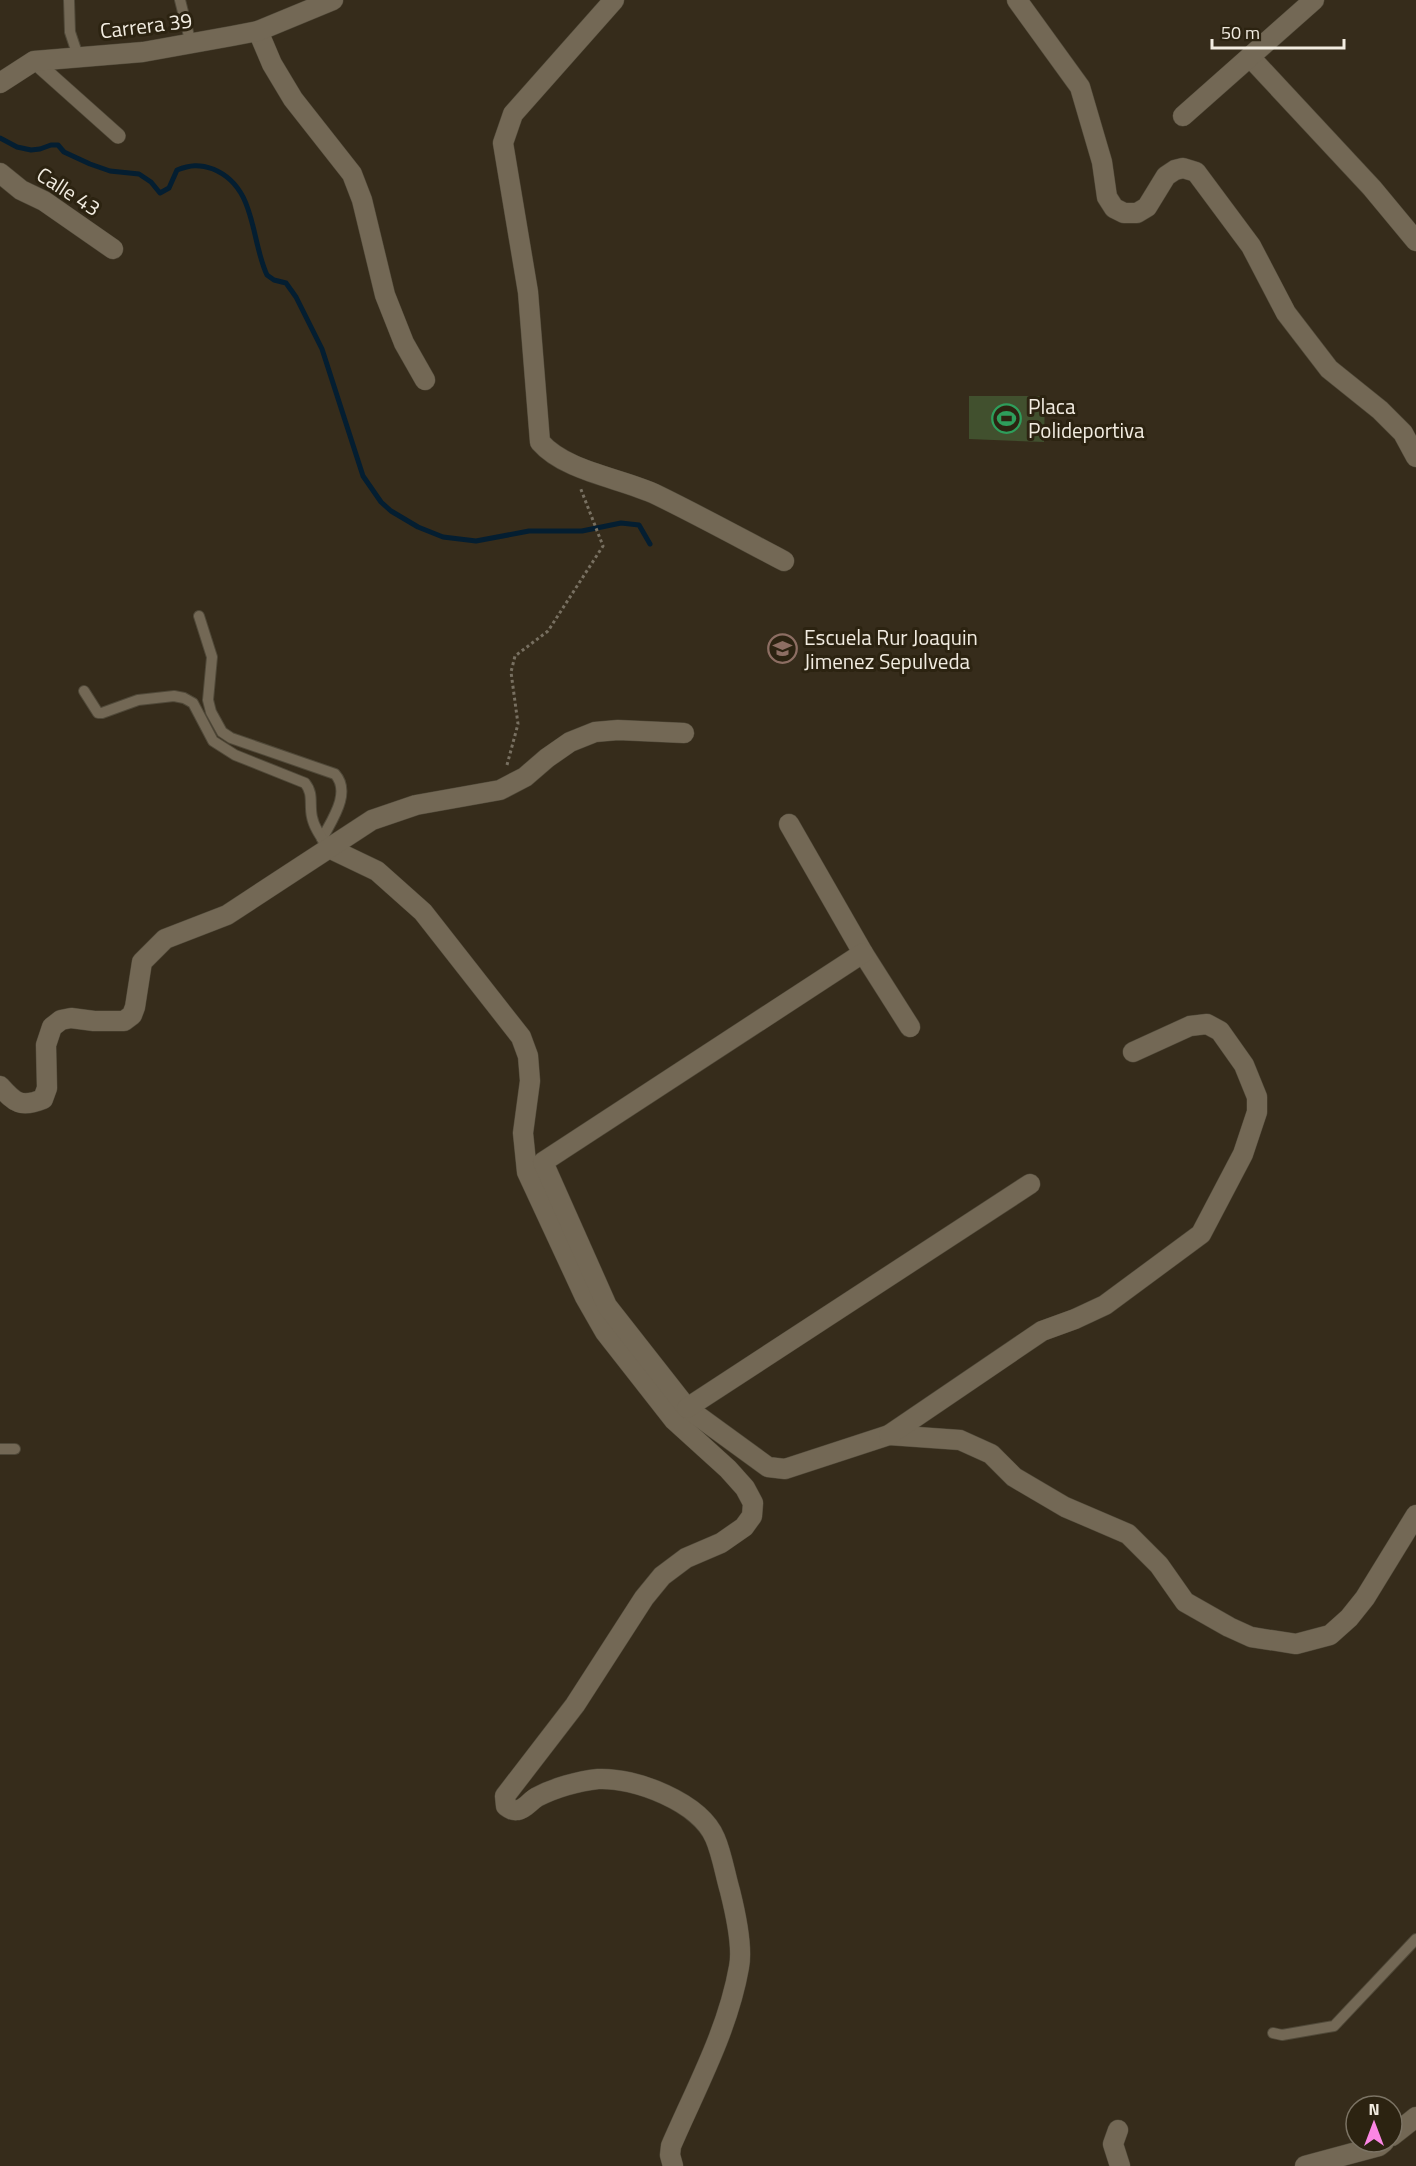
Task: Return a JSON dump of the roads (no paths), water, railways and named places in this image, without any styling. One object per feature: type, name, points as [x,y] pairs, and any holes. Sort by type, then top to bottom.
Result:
[{"type":"street","name":"Carrera 39","points":[[0,83],[34,61],[143,52],[258,31],[333,0]]},
{"type":"street","points":[[614,0],[513,114],[503,142],[528,292],[540,442],[546,449],[571,463],[655,494],[784,561]]},
{"type":"street","points":[[1017,0],[1080,87],[1102,162],[1107,196],[1114,208],[1124,213],[1137,213],[1148,207],[1166,176],[1183,168],[1196,172],[1251,246],[1286,313],[1322,360],[1329,369],[1380,410],[1403,432],[1416,457]]},
{"type":"street","points":[[1183,116],[1314,0]]},
{"type":"street","points":[[258,31],[272,64],[292,99],[352,174],[362,200],[385,295],[404,343],[425,380]]},
{"type":"street","points":[[1250,57],[1371,188],[1416,241]]},
{"type":"street","points":[[34,61],[118,136]]},
{"type":"street","name":"Calle 43","points":[[0,173],[21,190],[44,201],[113,249]]},
{"type":"street","points":[[0,1086],[19,1104],[32,1104],[43,1099],[47,1088],[46,1045],[52,1027],[61,1020],[71,1018],[124,1021],[132,1015],[135,1007],[142,962],[165,939],[226,915],[326,844],[372,820],[416,805],[500,790],[525,777],[570,742],[595,732],[618,730],[684,733]]},
{"type":"street","points":[[789,824],[863,953],[910,1027]]},
{"type":"street","points":[[326,844],[377,871],[423,912],[521,1037],[528,1056],[530,1081],[523,1133],[585,1298],[605,1332],[674,1420],[728,1469],[745,1488],[753,1503],[752,1516],[744,1527],[721,1543],[686,1558],[662,1576],[644,1598],[575,1705],[505,1796],[506,1806],[513,1810],[521,1810],[536,1798],[567,1786],[598,1779],[624,1782],[648,1787],[684,1805],[699,1816],[715,1837],[736,1915],[740,1964],[727,2017],[671,2146],[670,2155],[673,2166]]},
{"type":"street","points":[[535,1167],[863,953]]},
{"type":"street","points":[[535,1167],[607,1306],[687,1408],[768,1467],[785,1469],[889,1435],[1042,1331],[1105,1305],[1201,1233],[1243,1154],[1257,1112],[1257,1096],[1244,1065],[1220,1030],[1207,1024],[1190,1026],[1133,1052]]},
{"type":"street","points":[[687,1408],[1030,1184]]},
{"type":"street","points":[[889,1435],[960,1440],[991,1454],[1014,1477],[1065,1507],[1128,1534],[1159,1565],[1185,1602],[1251,1637],[1296,1644],[1330,1635],[1349,1618],[1365,1598],[1416,1515]]},
{"type":"street","points":[[1404,2126],[1416,2117]]},
{"type":"street","points":[[1118,2130],[1113,2144],[1120,2166]]},
{"type":"street","points":[[1305,2166],[1349,2154]]},
{"type":"lane","points":[[69,0],[70,32],[78,56]]},
{"type":"lane","points":[[180,0],[191,44]]},
{"type":"lane","points":[[199,616],[212,657],[208,700],[211,712],[222,732],[231,738],[335,774],[339,778],[341,801],[326,844]]},
{"type":"lane","points":[[84,691],[98,713],[138,700],[174,696],[193,703],[213,741],[235,756],[305,783],[310,789],[312,798],[312,817],[326,844]]},
{"type":"lane","points":[[0,1449],[15,1449]]},
{"type":"lane","points":[[1273,2033],[1282,2035],[1334,2026],[1416,1939]]},
{"type":"waterway","points":[[0,138],[17,147],[31,150],[58,145],[64,152],[90,164],[110,171],[139,174],[151,182],[160,193],[169,188],[177,170],[186,167],[208,167],[227,177],[238,188],[245,201],[267,275],[274,280],[286,283],[296,297],[322,349],[363,476],[381,502],[391,511],[418,527],[443,537],[476,541],[529,531],[582,531],[621,523],[639,525],[650,544]]},
{"type":"place","name":"Placa Polideportiva","points":[[1007,418]]},
{"type":"place","name":"Escuela Rur Joaquin Jimenez Sepulveda","points":[[783,649]]}]
